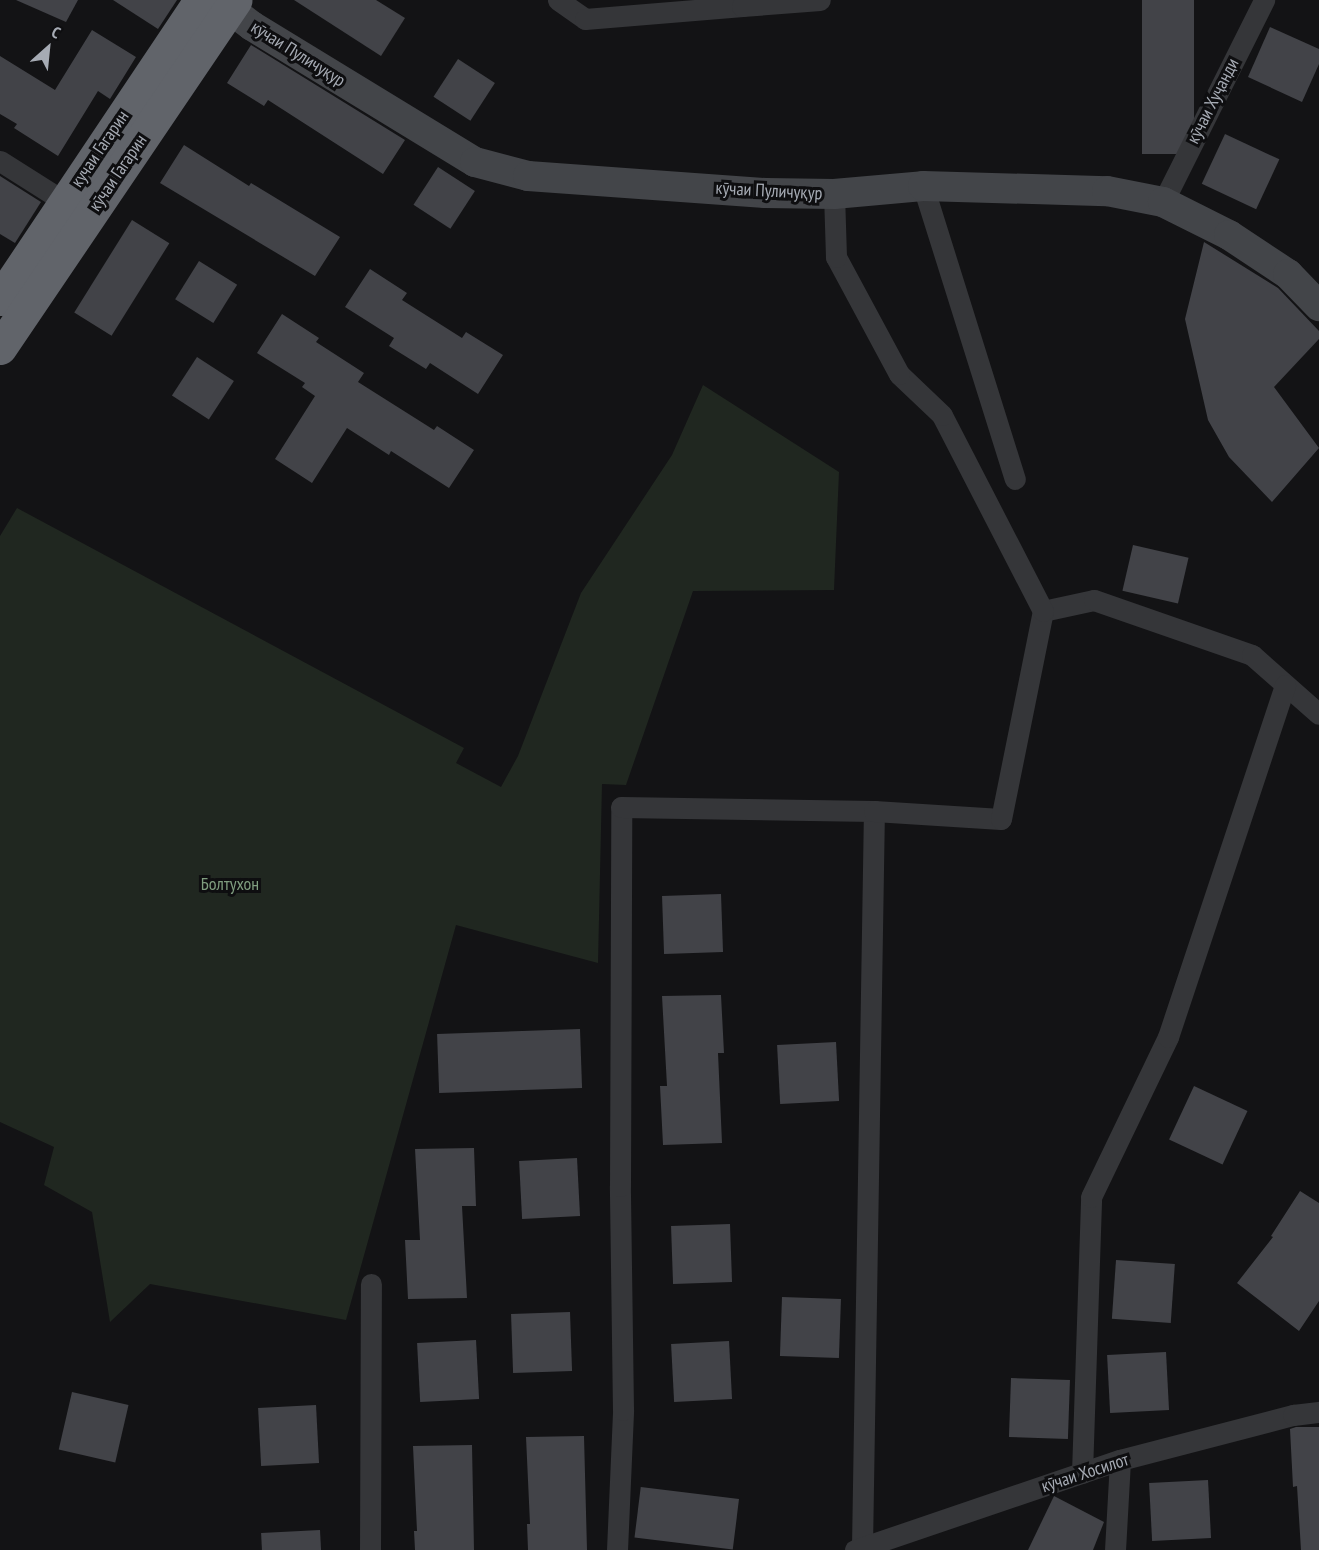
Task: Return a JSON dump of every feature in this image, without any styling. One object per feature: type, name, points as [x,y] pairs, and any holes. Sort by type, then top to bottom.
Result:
[{"type":"highway","name":"кучаи Гагарин","points":[[0,299],[65,202],[221,3]]},
{"type":"highway","name":"кӯчаи Гагарин","points":[[0,348],[221,3]]},
{"type":"street","points":[[558,0],[585,19],[742,3],[820,0]]},
{"type":"street","name":"кӯчаи Хуҷанди","points":[[1163,202],[1264,0]]},
{"type":"street","name":"кӯчаи Пуличуқур","points":[[221,3],[252,26],[475,162],[528,177],[834,195],[922,186],[1107,191],[1163,202],[1228,235],[1288,274],[1319,306]]},
{"type":"street","points":[[0,161],[65,202]]},
{"type":"street","points":[[922,186],[1015,479]]},
{"type":"street","points":[[617,1550],[623,1410],[620,1186],[621,807],[874,811],[1001,819],[1043,611],[942,415],[899,374],[836,257],[834,195]]},
{"type":"street","points":[[1043,611],[1094,600],[1252,655],[1319,714]]},
{"type":"street","points":[[1082,1473],[1091,1197],[1168,1037],[1285,684]]},
{"type":"street","points":[[859,1548],[874,811]]},
{"type":"street","points":[[370,1550],[371,1284]]},
{"type":"street","name":"кӯчаи Хосилот","points":[[859,1548],[1120,1460],[1293,1415],[1319,1412]]},
{"type":"street","points":[[1115,1550],[1120,1460]]},
{"type":"green space","name":"Болтухон","points":[[703,385],[839,472],[834,590],[693,591],[626,785],[602,784],[598,963],[456,925],[346,1320],[150,1284],[110,1322],[92,1212],[44,1185],[54,1147],[0,1122],[0,536],[17,508],[464,748],[456,763],[501,787],[518,756],[581,593],[672,455]]},
{"type":"building","points":[[16,0],[78,0],[66,22]]},
{"type":"building","points":[[113,0],[177,0],[158,29]]},
{"type":"building","points":[[294,0],[376,0],[405,18],[381,56]]},
{"type":"building","points":[[1142,0],[1194,0],[1194,154],[1142,154]]},
{"type":"building","points":[[1270,27],[1319,49],[1319,64],[1302,102],[1248,77]]},
{"type":"building","points":[[92,30],[136,57],[110,99],[98,91],[58,156],[14,128],[17,124],[0,114],[0,56],[55,90]]},
{"type":"building","points":[[251,45],[405,140],[383,174],[268,100],[264,106],[227,83]]},
{"type":"building","points":[[458,59],[495,83],[470,121],[433,97]]},
{"type":"building","points":[[1225,134],[1279,159],[1256,209],[1202,184]]},
{"type":"building","points":[[184,145],[249,186],[251,183],[340,237],[315,276],[160,183]]},
{"type":"building","points":[[438,167],[475,191],[450,229],[413,205]]},
{"type":"building","points":[[0,176],[41,202],[15,243],[0,234]]},
{"type":"building","points":[[132,220],[169,243],[112,336],[74,312]]},
{"type":"building","points":[[1204,242],[1278,288],[1319,331],[1319,339],[1274,387],[1319,448],[1272,502],[1229,457],[1208,420],[1185,319]]},
{"type":"building","points":[[199,261],[237,285],[213,323],[175,299]]},
{"type":"building","points":[[370,269],[407,293],[402,300],[462,338],[466,332],[503,355],[478,394],[430,363],[426,369],[389,346],[394,338],[345,307]]},
{"type":"building","points":[[282,314],[319,338],[316,342],[364,373],[358,382],[434,430],[437,426],[474,450],[449,488],[391,451],[389,455],[347,428],[312,483],[275,459],[315,396],[302,387],[305,383],[257,353]]},
{"type":"building","points":[[197,357],[234,381],[209,420],[172,396]]},
{"type":"building","points":[[1133,545],[1189,558],[1178,604],[1122,591]]},
{"type":"building","points":[[721,894],[723,952],[664,954],[662,896]]},
{"type":"building","points":[[721,995],[724,1053],[718,1053],[722,1143],[663,1145],[660,1086],[667,1086],[662,996]]},
{"type":"building","points":[[580,1029],[582,1088],[439,1093],[437,1034]]},
{"type":"building","points":[[836,1042],[839,1101],[780,1104],[777,1045]]},
{"type":"building","points":[[1194,1086],[1247,1111],[1223,1164],[1169,1139]]},
{"type":"building","points":[[474,1148],[476,1206],[462,1206],[467,1298],[408,1299],[405,1240],[420,1240],[415,1149]]},
{"type":"building","points":[[577,1158],[580,1216],[522,1219],[519,1161]]},
{"type":"building","points":[[1300,1191],[1319,1203],[1319,1301],[1299,1331],[1237,1283],[1273,1237],[1271,1236]]},
{"type":"building","points":[[730,1224],[732,1282],[673,1284],[671,1226]]},
{"type":"building","points":[[1116,1260],[1175,1264],[1171,1323],[1112,1319]]},
{"type":"building","points":[[782,1297],[841,1299],[839,1358],[780,1356]]},
{"type":"building","points":[[570,1312],[572,1371],[513,1373],[511,1314]]},
{"type":"building","points":[[476,1340],[479,1399],[420,1402],[417,1343]]},
{"type":"building","points":[[729,1341],[732,1399],[674,1402],[671,1344]]},
{"type":"building","points":[[1166,1352],[1169,1410],[1110,1413],[1107,1355]]},
{"type":"building","points":[[1011,1378],[1070,1380],[1068,1439],[1009,1437]]},
{"type":"building","points":[[72,1392],[129,1405],[115,1463],[59,1449]]},
{"type":"building","points":[[316,1405],[319,1463],[261,1466],[258,1408]]},
{"type":"building","points":[[1319,1427],[1319,1550],[1301,1550],[1297,1486],[1293,1487],[1290,1429]]},
{"type":"building","points":[[584,1436],[587,1550],[528,1550],[527,1524],[530,1524],[526,1437]]},
{"type":"building","points":[[472,1445],[474,1550],[415,1550],[414,1531],[417,1531],[413,1446]]},
{"type":"building","points":[[1208,1480],[1211,1538],[1152,1541],[1149,1483]]},
{"type":"building","points":[[641,1487],[739,1499],[733,1550],[635,1538]]},
{"type":"building","points":[[1054,1496],[1104,1522],[1093,1550],[1028,1550]]},
{"type":"building","points":[[320,1530],[321,1550],[262,1550],[261,1533]]}]
